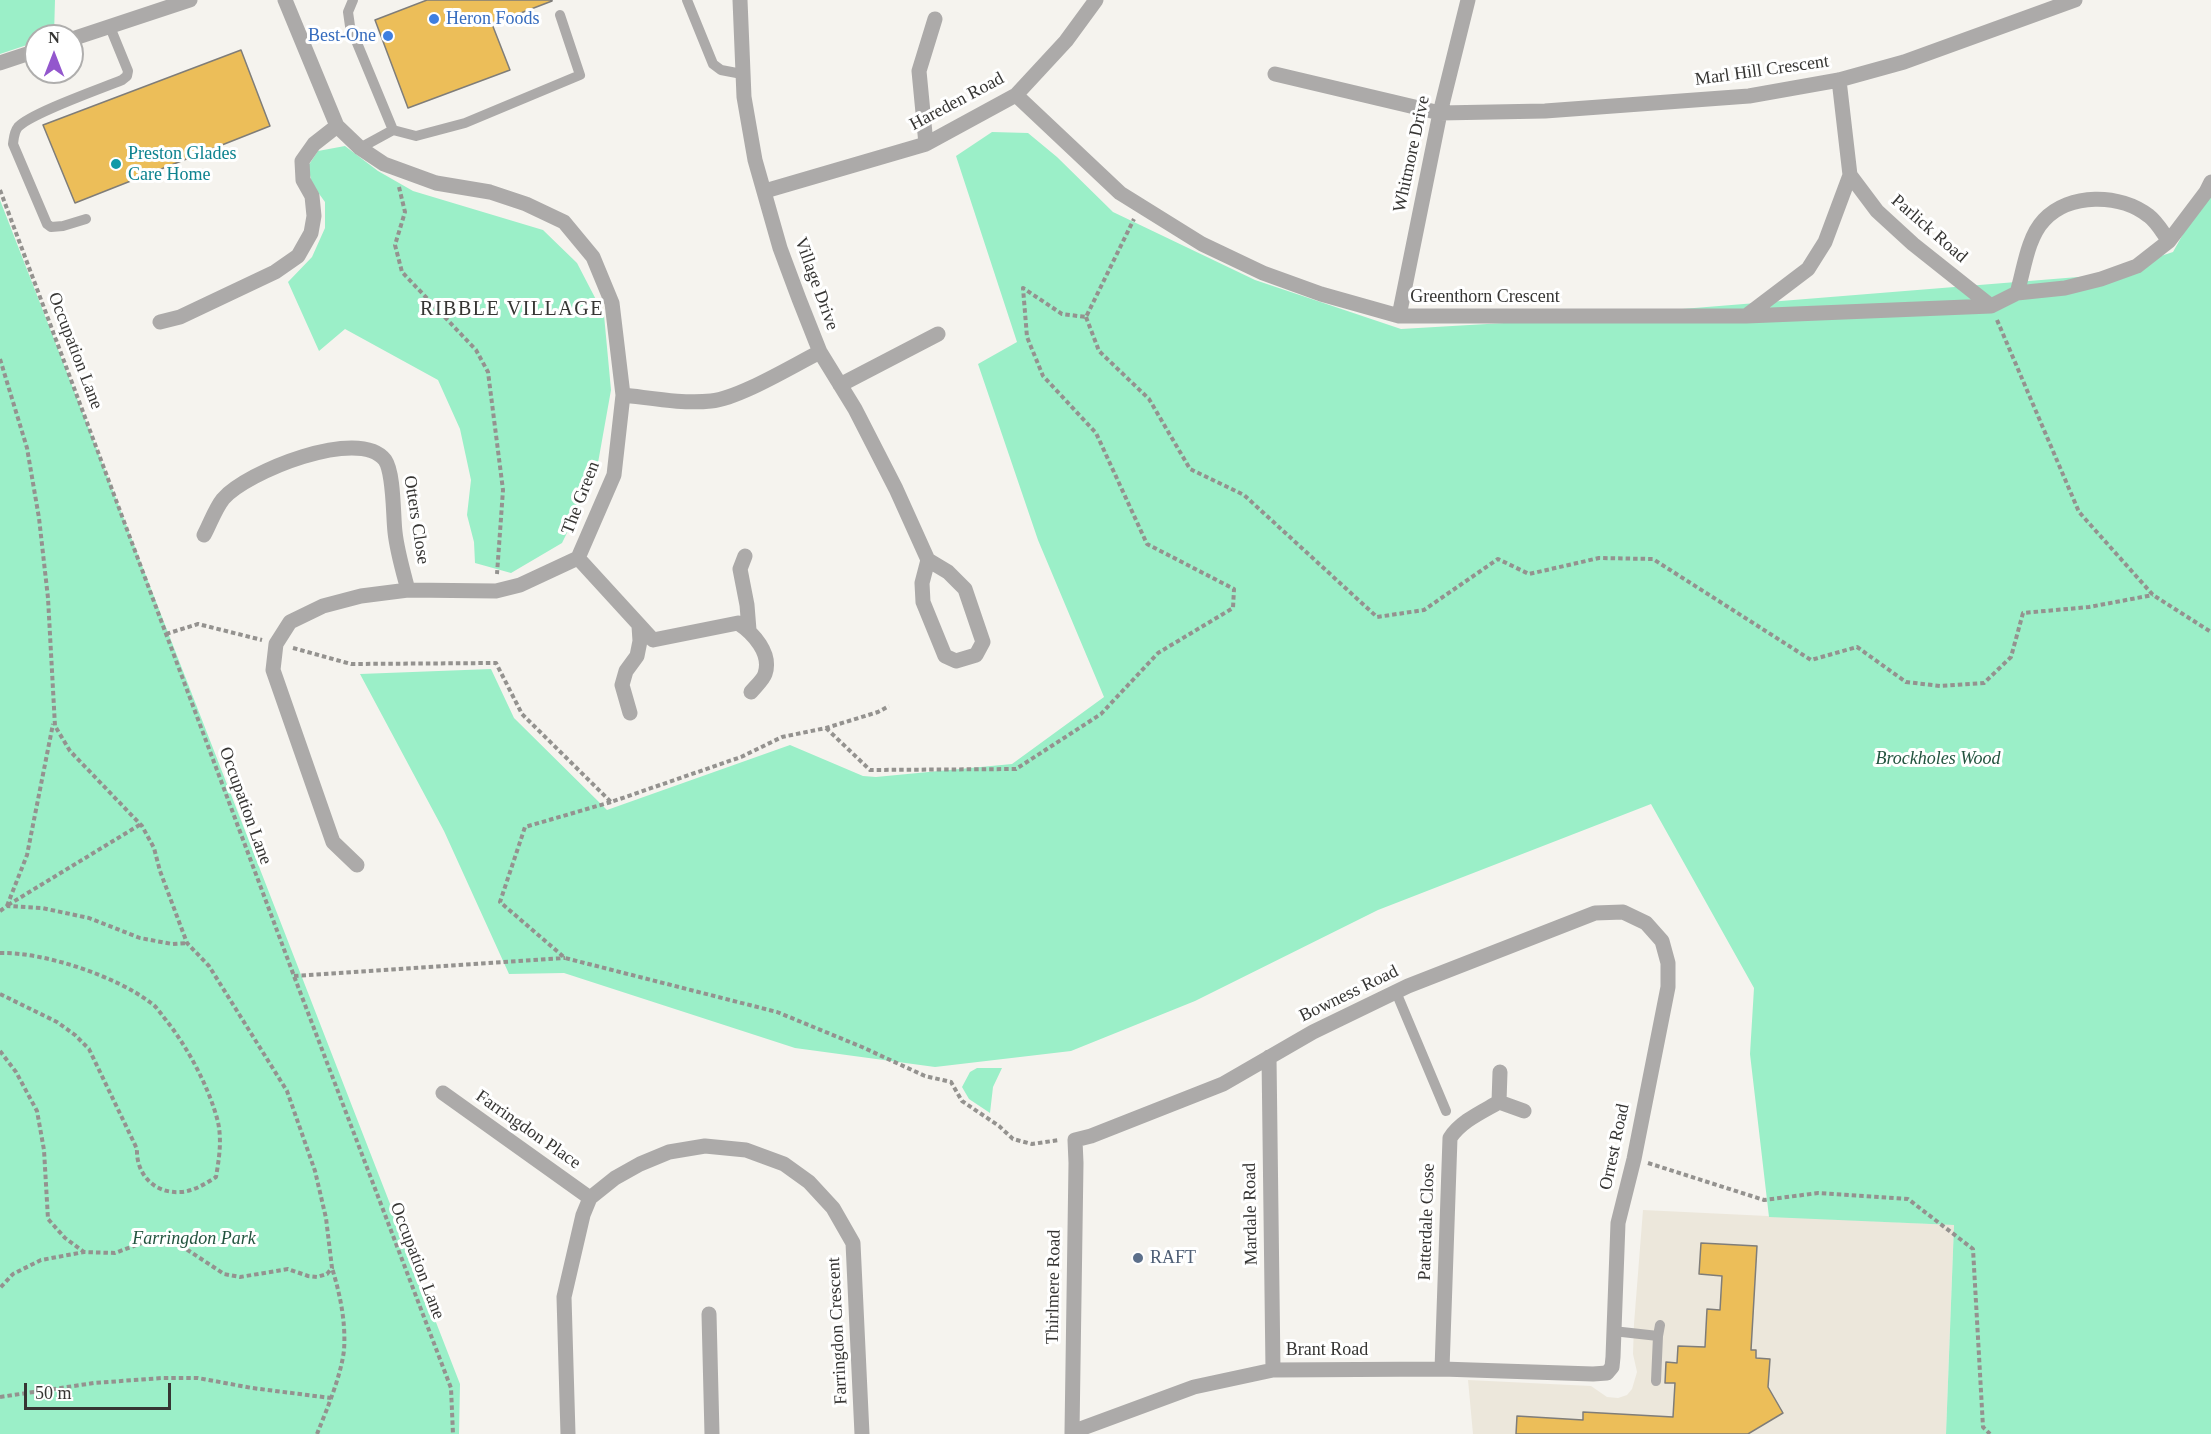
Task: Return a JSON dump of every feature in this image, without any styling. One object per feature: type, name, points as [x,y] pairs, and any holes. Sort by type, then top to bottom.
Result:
[{"type":"street","points":[[84,35],[190,0]]},
{"type":"street","name":"The Green","points":[[276,644],[290,622],[323,606],[362,596],[408,590],[496,591],[520,585],[578,558],[614,475],[623,395],[612,303],[593,257],[564,222],[526,204],[490,192],[436,183],[384,164],[360,148],[337,126],[285,0]]},
{"type":"street","name":"Village Drive","points":[[740,0],[744,97],[755,160],[780,248],[820,352],[896,489],[928,560]]},
{"type":"street","name":"Hareden Road","points":[[765,191],[926,144],[1016,95],[1066,41],[1096,0]]},
{"type":"street","name":"Whitmore Drive","points":[[1399,316],[1440,113],[1468,0]]},
{"type":"street","name":"Marl Hill Crescent","points":[[1275,74],[1440,113],[1545,111],[1749,96],[1839,80],[1904,62],[2075,0]]},
{"type":"street","points":[[926,144],[919,71],[935,19]]},
{"type":"street","points":[[0,63],[24,55]]},
{"type":"street","points":[[1746,316],[1808,269],[1826,242],[1850,175],[1839,80]]},
{"type":"street","name":"Greenthorn Crescent","points":[[1016,95],[1120,193],[1202,244],[1263,273],[1321,294],[1399,316],[1746,316],[1990,306],[2017,293],[2065,288],[2101,279],[2137,266],[2169,241],[2211,182]]},
{"type":"street","points":[[160,322],[180,318],[274,272],[298,256],[311,233],[314,216],[312,196],[303,180],[302,161],[314,144],[337,126]]},
{"type":"street","name":"Parlick Road","points":[[1850,175],[1884,218],[1990,306]]},
{"type":"street","points":[[2017,293],[2033,236],[2043,221],[2061,206],[2084,200],[2110,199],[2133,206],[2151,216],[2169,241]]},
{"type":"street","points":[[840,385],[939,334]]},
{"type":"street","points":[[623,395],[688,402],[712,401],[734,395],[820,352]]},
{"type":"street","name":"Otters Close","points":[[204,535],[223,499],[240,484],[267,469],[339,447],[364,447],[385,460],[391,478],[395,534],[408,590]]},
{"type":"street","points":[[745,556],[740,569],[749,630]]},
{"type":"street","points":[[578,558],[653,640],[738,623],[749,630],[762,647],[765,662],[765,674],[751,692]]},
{"type":"street","points":[[928,560],[948,572],[965,589],[983,642],[976,655],[956,661],[945,656],[923,602],[922,583],[928,560]]},
{"type":"street","points":[[630,713],[622,686],[626,671],[637,656],[640,641],[639,626]]},
{"type":"street","points":[[276,644],[273,670],[333,842],[357,865]]},
{"type":"street","name":"Bowness Road","points":[[1075,1140],[1091,1136],[1223,1084],[1313,1032],[1396,992],[1595,913],[1623,912],[1646,923]]},
{"type":"street","name":"Orrest Road","points":[[1593,1374],[1607,1373],[1612,1367],[1618,1223],[1634,1159],[1668,987],[1668,963],[1662,941],[1646,923]]},
{"type":"street","name":"Mardale Road","points":[[1269,1057],[1272,1370]]},
{"type":"street","points":[[1500,1072],[1499,1102],[1524,1111]]},
{"type":"street","name":"Farringdon Place","points":[[442,1093],[590,1198]]},
{"type":"street","name":"Patterdale Close","points":[[1442,1369],[1450,1138],[1455,1130],[1464,1123],[1499,1102]]},
{"type":"street","name":"Thirlmere Road","points":[[1072,1433],[1075,1140]]},
{"type":"street","name":"Farringdon Crescent","points":[[590,1198],[615,1178],[640,1164],[669,1152],[705,1146],[746,1150],[784,1164],[809,1182],[833,1208],[853,1243],[862,1434]]},
{"type":"street","points":[[568,1434],[564,1297],[583,1215],[590,1198]]},
{"type":"street","points":[[710,1314],[712,1434]]},
{"type":"street","name":"Brant Road","points":[[1072,1433],[1184,1390],[1272,1370],[1442,1369],[1593,1374]]},
{"type":"lane","points":[[352,0],[348,12],[350,26],[393,130]]},
{"type":"lane","points":[[687,0],[713,64],[721,70],[742,74]]},
{"type":"lane","points":[[360,148],[393,130],[416,136],[465,123],[580,75],[560,15]]},
{"type":"lane","points":[[86,219],[63,226],[51,227],[47,224],[14,144],[14,135],[16,129],[30,118],[127,76],[128,71],[110,27]]},
{"type":"lane","points":[[1396,992],[1446,1111]]},
{"type":"lane","points":[[1612,1331],[1659,1330],[1656,1381]]},
{"type":"path","points":[[384,164],[399,185],[405,212],[395,245],[402,272],[476,350],[488,372],[503,490],[496,591]]},
{"type":"path","name":"Occupation Lane","points":[[0,190],[451,1388],[453,1434]]},
{"type":"path","points":[[1140,206],[1086,317],[1099,351],[1149,399],[1190,469],[1244,495],[1377,617],[1424,610],[1497,559],[1529,574],[1599,558],[1653,559],[1810,660],[1857,647],[1906,682],[1940,686],[1984,683],[2011,657],[2023,614],[2089,607],[2152,596]]},
{"type":"path","points":[[826,728],[870,770],[1016,769],[1101,714],[1158,653],[1233,608],[1234,589],[1147,544],[1096,433],[1043,376],[1027,337],[1023,288],[1062,314],[1086,317]]},
{"type":"path","points":[[1990,306],[2079,512],[2152,596],[2211,633]]},
{"type":"path","points":[[0,359],[27,448],[39,518],[48,598],[55,726],[70,751],[141,824],[154,848],[160,872],[188,943],[209,966],[287,1091],[315,1171],[326,1218],[332,1268],[342,1300],[344,1350],[331,1398],[317,1434]]},
{"type":"path","points":[[166,634],[198,624],[351,664],[496,663],[522,714],[611,802]]},
{"type":"path","points":[[565,958],[500,902],[525,827],[611,802],[741,757],[782,736],[826,728],[878,712],[889,706]]},
{"type":"path","points":[[8,906],[27,855],[54,720]]},
{"type":"path","points":[[0,911],[141,824]]},
{"type":"path","points":[[8,906],[42,908],[69,913],[89,918],[140,938],[172,944],[188,943]]},
{"type":"path","points":[[0,952],[47,957],[128,988],[153,1004],[184,1043],[200,1075],[218,1122],[221,1148],[216,1177],[198,1188],[180,1192],[159,1189],[145,1179],[136,1162],[137,1149],[89,1049],[57,1022],[0,994]]},
{"type":"path","points":[[294,976],[565,958],[777,1012],[925,1076],[951,1082],[962,1101],[999,1126],[1013,1139],[1032,1143],[1075,1140]]},
{"type":"path","points":[[0,1051],[16,1072],[37,1111],[44,1150],[48,1219],[65,1238],[84,1252]]},
{"type":"path","points":[[1634,1159],[1764,1200],[1818,1193],[1908,1199],[1973,1249],[1983,1427],[1990,1434]]},
{"type":"path","points":[[0,1288],[13,1274],[41,1260],[84,1252],[115,1253],[155,1238],[168,1238],[224,1274],[240,1277],[288,1269],[317,1277],[327,1274],[332,1268]]},
{"type":"path","points":[[0,1397],[94,1383],[198,1378],[252,1388],[331,1398]]},
{"type":"shaded area","points":[[1643,1210],[1954,1225],[1946,1434],[1473,1434],[1468,1380],[1591,1386],[1607,1397],[1618,1398],[1627,1395],[1632,1389],[1637,1372],[1633,1354],[1634,1324]]},
{"type":"green space","points":[[0,0],[55,0],[54,24],[24,24],[24,46],[0,54]]},
{"type":"green space","name":"Brockholes Wood","points":[[992,132],[1028,133],[1057,157],[1113,212],[1255,280],[1401,329],[1521,322],[2103,275],[2173,252],[2211,184],[2211,1434],[1946,1434],[1954,1225],[1769,1217],[1750,1054],[1754,988],[1651,804],[1378,910],[1195,1001],[1071,1051],[935,1067],[795,1048],[564,973],[509,974],[444,831],[360,674],[491,669],[514,718],[607,810],[790,745],[863,776],[876,777],[1012,764],[1104,697],[1038,540],[978,364],[1017,342],[956,156]]},
{"type":"green space","points":[[345,146],[378,171],[413,191],[543,230],[577,263],[604,315],[611,390],[596,474],[562,543],[511,573],[475,563],[474,542],[467,515],[471,480],[460,429],[438,380],[345,329],[319,351],[288,282],[312,257],[325,228],[325,202],[312,184],[308,166],[318,151]]},
{"type":"green space","name":"Farringdon Park","points":[[0,200],[460,1384],[459,1434],[0,1434]]},
{"type":"green space","points":[[977,1068],[1002,1068],[993,1087],[990,1113],[969,1099],[962,1087],[970,1072]]},
{"type":"building","points":[[427,0],[552,1],[492,24],[510,70],[408,108],[375,20]]},
{"type":"building","name":"Preston Glades Care Home","points":[[241,50],[270,126],[75,203],[43,125]]},
{"type":"building","points":[[1701,1243],[1757,1246],[1751,1350],[1756,1350],[1756,1358],[1770,1359],[1768,1387],[1783,1413],[1748,1434],[1516,1434],[1517,1416],[1583,1420],[1583,1412],[1673,1417],[1675,1383],[1665,1383],[1666,1362],[1677,1363],[1678,1346],[1705,1347],[1707,1309],[1720,1310],[1722,1276],[1699,1274]]},
{"type":"place","name":"Heron Foods","points":[[434,19]]},
{"type":"place","name":"Best-One","points":[[388,36]]},
{"type":"place","name":"Preston Glades Care Home","points":[[116,164]]},
{"type":"place","name":"RAFT","points":[[1138,1258]]},
{"type":"district","name":"RIBBLE VILLAGE","points":[[512,310]]}]
